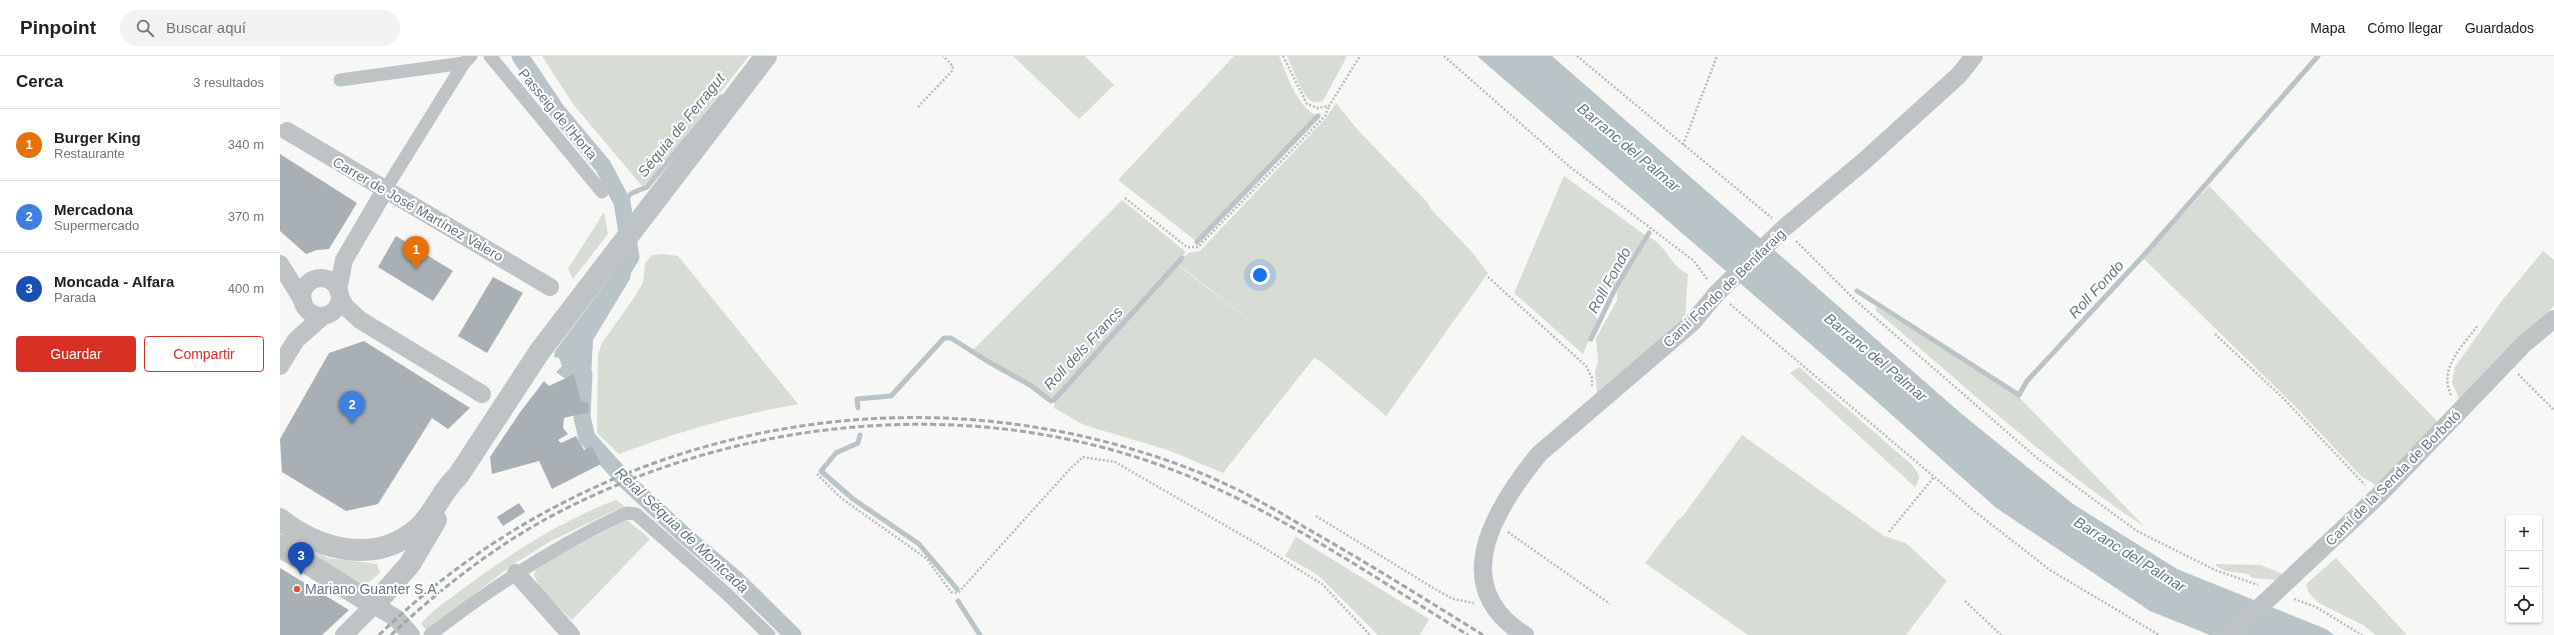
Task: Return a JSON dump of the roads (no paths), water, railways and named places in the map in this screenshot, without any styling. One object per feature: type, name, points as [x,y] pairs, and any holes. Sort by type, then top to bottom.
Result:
[{"type":"street","name":"Passeig de l'Horta","points":[[490,56],[602,192]]},
{"type":"street","points":[[280,519],[313,540],[332,548],[344,550],[376,548],[396,542],[418,529],[448,485],[458,476],[520,378],[766,56]]},
{"type":"street","name":"Camí Fondo de Benifaraig","points":[[1525,635],[1498,612],[1492,601],[1482,568],[1484,546],[1494,522],[1522,475],[1539,454],[1592,407],[1692,324],[1717,293],[1784,228],[1959,75],[1974,56]]},
{"type":"street","points":[[340,80],[467,60]]},
{"type":"street","points":[[280,366],[296,340],[337,307],[344,260],[385,190],[467,60]]},
{"type":"street","name":"Carrer de José Martínez Valero","points":[[287,131],[550,287]]},
{"type":"street","points":[[296,340],[303,304],[303,290],[310,282],[318,279],[344,260]]},
{"type":"street","points":[[281,265],[306,277],[332,282],[345,306],[360,320],[482,394]]},
{"type":"street","points":[[281,265],[303,304],[312,314],[360,320]]},
{"type":"street","name":"Camí de la Senda de Borbotó","points":[[2230,635],[2379,495],[2506,363],[2554,319]]},
{"type":"street","points":[[344,635],[374,606],[410,564],[455,490],[458,476]]},
{"type":"street","points":[[430,635],[477,599],[516,573],[558,547],[626,513],[636,514],[727,594],[769,635]]},
{"type":"street","points":[[280,546],[374,606],[396,618],[411,635]]},
{"type":"street","points":[[376,548],[386,550],[394,562],[396,572],[392,586],[396,618]]},
{"type":"street","points":[[516,573],[571,635]]},
{"type":"water","name":"Barranc del Palmar","points":[[1477,56],[1552,56],[1963,415],[2073,504],[2177,569],[2326,629],[2334,635],[2210,635],[2150,611],[1995,507],[1874,399]]},
{"type":"water","points":[[634,250],[630,279],[593,340],[590,397],[583,397],[582,391],[556,372],[562,366],[559,358],[554,357],[555,351],[618,267]]},
{"type":"waterway","name":"Reial Séquia de Montcada","points":[[520,56],[557,111],[603,166],[622,202],[631,257],[621,273]]},
{"type":"waterway","name":"Roll Fondo","points":[[1857,291],[2019,395],[2027,381],[2144,255],[2318,56]]},
{"type":"waterway","name":"Séquia de Ferragut","points":[[622,202],[632,193],[647,187],[721,97]]},
{"type":"waterway","name":"Roll dels Francs","points":[[1197,242],[1318,116]]},
{"type":"waterway","name":"Roll Fondo","points":[[1591,339],[1616,287],[1649,233]]},
{"type":"waterway","name":"Roll dels Francs","points":[[858,408],[857,399],[891,396],[944,338],[951,338],[987,361],[1030,385],[1051,401],[1054,400],[1182,258]]},
{"type":"waterway","name":"Reial Séquia de Montcada","points":[[584,374],[582,417],[587,438],[624,479],[684,535],[737,580],[793,635]]},
{"type":"waterway","points":[[860,435],[858,443],[836,453],[821,471],[853,499],[919,544],[957,589]]},
{"type":"waterway","points":[[958,601],[980,635]]},
{"type":"railway","points":[[379,635],[465,563],[559,505],[659,461],[764,432],[873,419],[982,421],[1091,438],[1198,472],[1240,491],[1280,512],[1483,635]]},
{"type":"railway","points":[[391,635],[410,617],[472,566],[517,536],[563,510],[635,478],[709,453],[786,436],[865,426],[943,425],[1022,431],[1098,446],[1173,470],[1212,486],[1288,525],[1468,635]]},
{"type":"place","name":"Burger King","points":[[416,269]]},
{"type":"place","name":"Mercadona","points":[[352,424]]},
{"type":"place","name":"Moncada - Alfara","points":[[301,575]]},
{"type":"place","name":"Mariano Guanter S.A.","points":[[297,589]]}]
